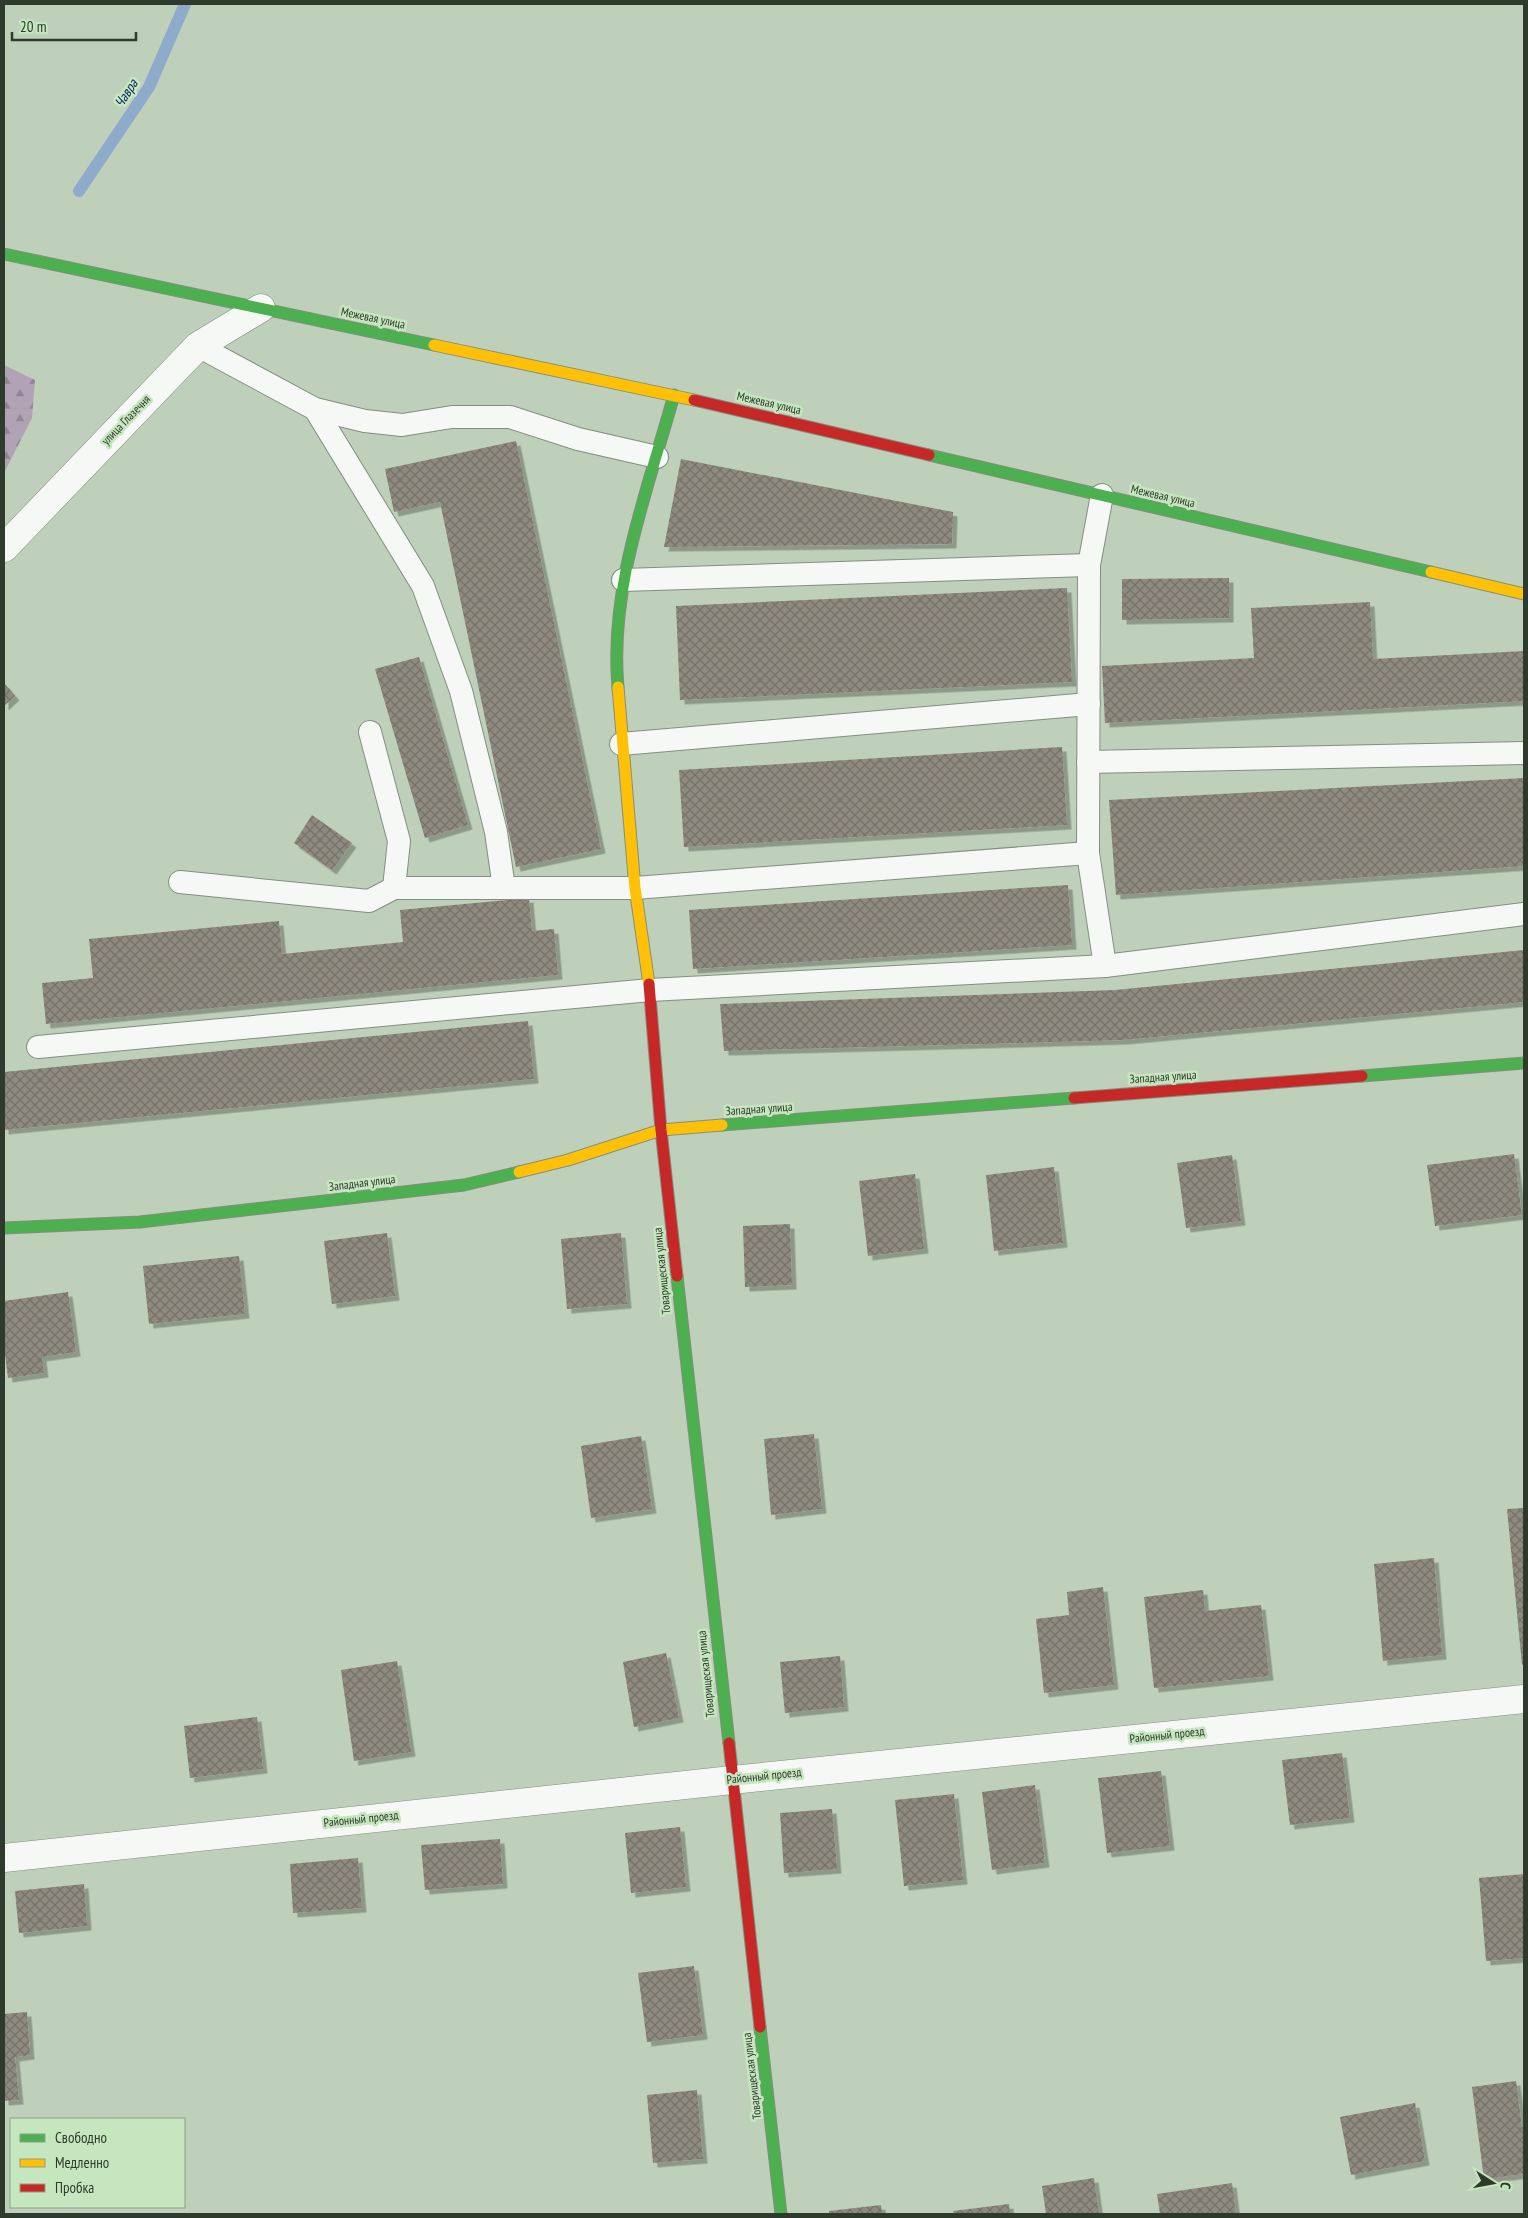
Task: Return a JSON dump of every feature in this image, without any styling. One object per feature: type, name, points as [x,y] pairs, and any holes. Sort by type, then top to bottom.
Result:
[{"type":"street","name":"Межевая улица","points":[[4,254],[674,395],[1524,594]]},
{"type":"street","name":"улица Глазечня","points":[[4,548],[198,346],[261,308]]},
{"type":"street","name":"Товарищеская улица","points":[[674,395],[623,580],[616,665],[634,888],[650,990],[661,1130],[781,2214]]},
{"type":"street","name":"Западная улица","points":[[4,1228],[140,1222],[464,1185],[568,1160],[661,1130],[1524,1063]]},
{"type":"street","name":"Районный проезд","points":[[4,1858],[732,1780],[1524,1699]]},
{"type":"lane","points":[[198,346],[315,408],[364,421],[402,424],[452,417],[510,417],[578,439],[657,457]]},
{"type":"lane","points":[[315,408],[423,586],[461,691],[496,832],[504,888]]},
{"type":"lane","points":[[1102,495],[1090,565],[1088,853],[1105,966]]},
{"type":"lane","points":[[623,580],[1090,565]]},
{"type":"lane","points":[[621,744],[1089,704]]},
{"type":"lane","points":[[370,732],[399,841],[394,888]]},
{"type":"lane","points":[[1088,762],[1524,753]]},
{"type":"lane","points":[[180,882],[369,901],[394,888],[634,888],[1088,853]]},
{"type":"lane","points":[[38,1047],[650,990],[1105,966],[1524,914]]},
{"type":"green space","points":[[4,365],[35,380],[32,418],[4,473]]},
{"type":"building","points":[[516,441],[601,849],[516,867],[440,502],[394,512],[385,469]]},
{"type":"building","points":[[681,459],[953,512],[952,544],[664,547]]},
{"type":"building","points":[[1229,578],[1229,618],[1122,620],[1122,579]]},
{"type":"building","points":[[1067,588],[1072,682],[680,700],[676,606]]},
{"type":"building","points":[[1370,602],[1373,659],[1524,651],[1524,701],[1105,723],[1102,666],[1254,658],[1251,608]]},
{"type":"building","points":[[419,657],[468,825],[425,838],[375,669]]},
{"type":"building","points":[[4,683],[15,696],[4,706]]},
{"type":"building","points":[[1062,747],[1067,825],[684,847],[679,770]]},
{"type":"building","points":[[1524,778],[1524,866],[1116,895],[1109,800]]},
{"type":"building","points":[[312,815],[352,843],[332,870],[294,843]]},
{"type":"building","points":[[1068,885],[1072,945],[693,969],[689,910]]},
{"type":"building","points":[[529,898],[532,931],[554,929],[558,975],[46,1024],[42,983],[93,978],[89,939],[279,921],[282,954],[403,942],[400,910]]},
{"type":"building","points":[[1524,950],[1524,1002],[1124,1040],[724,1051],[720,1004],[1115,990]]},
{"type":"building","points":[[528,1021],[534,1079],[4,1130],[4,1072]]},
{"type":"building","points":[[1514,1154],[1522,1215],[1435,1226],[1427,1165]]},
{"type":"building","points":[[1232,1155],[1241,1221],[1186,1228],[1177,1163]]},
{"type":"building","points":[[1054,1167],[1063,1243],[994,1251],[986,1175]]},
{"type":"building","points":[[915,1174],[924,1249],[868,1256],[859,1181]]},
{"type":"building","points":[[790,1224],[792,1285],[745,1287],[743,1226]]},
{"type":"building","points":[[387,1233],[395,1296],[332,1304],[324,1241]]},
{"type":"building","points":[[621,1233],[627,1304],[567,1309],[561,1239]]},
{"type":"building","points":[[239,1256],[245,1314],[149,1324],[143,1266]]},
{"type":"building","points":[[68,1292],[76,1352],[42,1357],[44,1373],[8,1378],[4,1346],[4,1301]]},
{"type":"building","points":[[814,1434],[822,1509],[771,1515],[764,1439]]},
{"type":"building","points":[[641,1436],[652,1509],[591,1518],[581,1446]]},
{"type":"building","points":[[1524,1508],[1524,1665],[1522,1665],[1507,1509]]},
{"type":"building","points":[[1434,1558],[1442,1655],[1383,1661],[1374,1564]]},
{"type":"building","points":[[1103,1587],[1114,1685],[1044,1693],[1036,1619],[1069,1615],[1067,1592]]},
{"type":"building","points":[[1203,1590],[1205,1611],[1261,1605],[1269,1676],[1154,1688],[1144,1597]]},
{"type":"building","points":[[666,1653],[679,1718],[634,1727],[623,1662]]},
{"type":"building","points":[[840,1656],[844,1707],[785,1713],[780,1662]]},
{"type":"building","points":[[397,1661],[411,1752],[354,1761],[341,1670]]},
{"type":"building","points":[[257,1717],[263,1769],[190,1778],[184,1726]]},
{"type":"building","points":[[1342,1753],[1350,1818],[1290,1825],[1282,1760]]},
{"type":"building","points":[[1161,1771],[1170,1846],[1107,1853],[1098,1778]]},
{"type":"building","points":[[1035,1785],[1045,1863],[992,1870],[982,1792]]},
{"type":"building","points":[[954,1794],[963,1880],[904,1886],[895,1800]]},
{"type":"building","points":[[832,1809],[837,1869],[784,1873],[780,1813]]},
{"type":"building","points":[[680,1827],[686,1887],[631,1893],[625,1833]]},
{"type":"building","points":[[500,1839],[503,1884],[425,1890],[421,1845]]},
{"type":"building","points":[[358,1858],[362,1908],[293,1913],[290,1864]]},
{"type":"building","points":[[1524,1874],[1524,1958],[1486,1961],[1479,1878]]},
{"type":"building","points":[[84,1884],[87,1926],[19,1933],[15,1891]]},
{"type":"building","points":[[694,1966],[703,2035],[647,2042],[638,1973]]},
{"type":"building","points":[[27,2012],[30,2055],[15,2057],[19,2100],[4,2101],[4,2014]]},
{"type":"building","points":[[1516,2081],[1522,2127],[1524,2126],[1524,2174],[1484,2179],[1472,2087]]},
{"type":"building","points":[[697,2090],[703,2159],[653,2163],[647,2095]]},
{"type":"building","points":[[1415,2103],[1425,2161],[1351,2175],[1340,2117]]},
{"type":"building","points":[[1094,2178],[1099,2214],[1046,2214],[1042,2186]]},
{"type":"building","points":[[1232,2183],[1236,2214],[1160,2214],[1157,2194]]},
{"type":"building","points":[[1009,2204],[1010,2214],[954,2214],[953,2211]]},
{"type":"building","points":[[881,2205],[882,2214],[829,2214],[829,2211]]},
{"type":"waterway","name":"Чавра","points":[[79,191],[149,87],[185,4]]},
{"type":"traffic: fast","points":[[4,254],[434,345]]},
{"type":"traffic: fast","points":[[618,687],[619,613],[625,576],[642,503],[674,395]]},
{"type":"traffic: fast","points":[[929,455],[1431,572]]},
{"type":"traffic: fast","points":[[1362,1076],[1524,1063]]},
{"type":"traffic: fast","points":[[722,1125],[1074,1098]]},
{"type":"traffic: fast","points":[[4,1228],[140,1222],[464,1185],[519,1172]]},
{"type":"traffic: fast","points":[[677,1276],[729,1743]]},
{"type":"traffic: fast","points":[[760,2027],[781,2214]]},
{"type":"traffic: slow","points":[[434,345],[694,400]]},
{"type":"traffic: slow","points":[[1431,572],[1524,594]]},
{"type":"traffic: slow","points":[[618,687],[635,888],[649,984]]},
{"type":"traffic: slow","points":[[519,1172],[568,1160],[661,1130],[722,1125]]},
{"type":"traffic: jam","points":[[694,400],[929,455]]},
{"type":"traffic: jam","points":[[649,984],[661,1130],[677,1276]]},
{"type":"traffic: jam","points":[[1074,1098],[1362,1076]]},
{"type":"traffic: jam","points":[[729,1743],[760,2027]]}]
